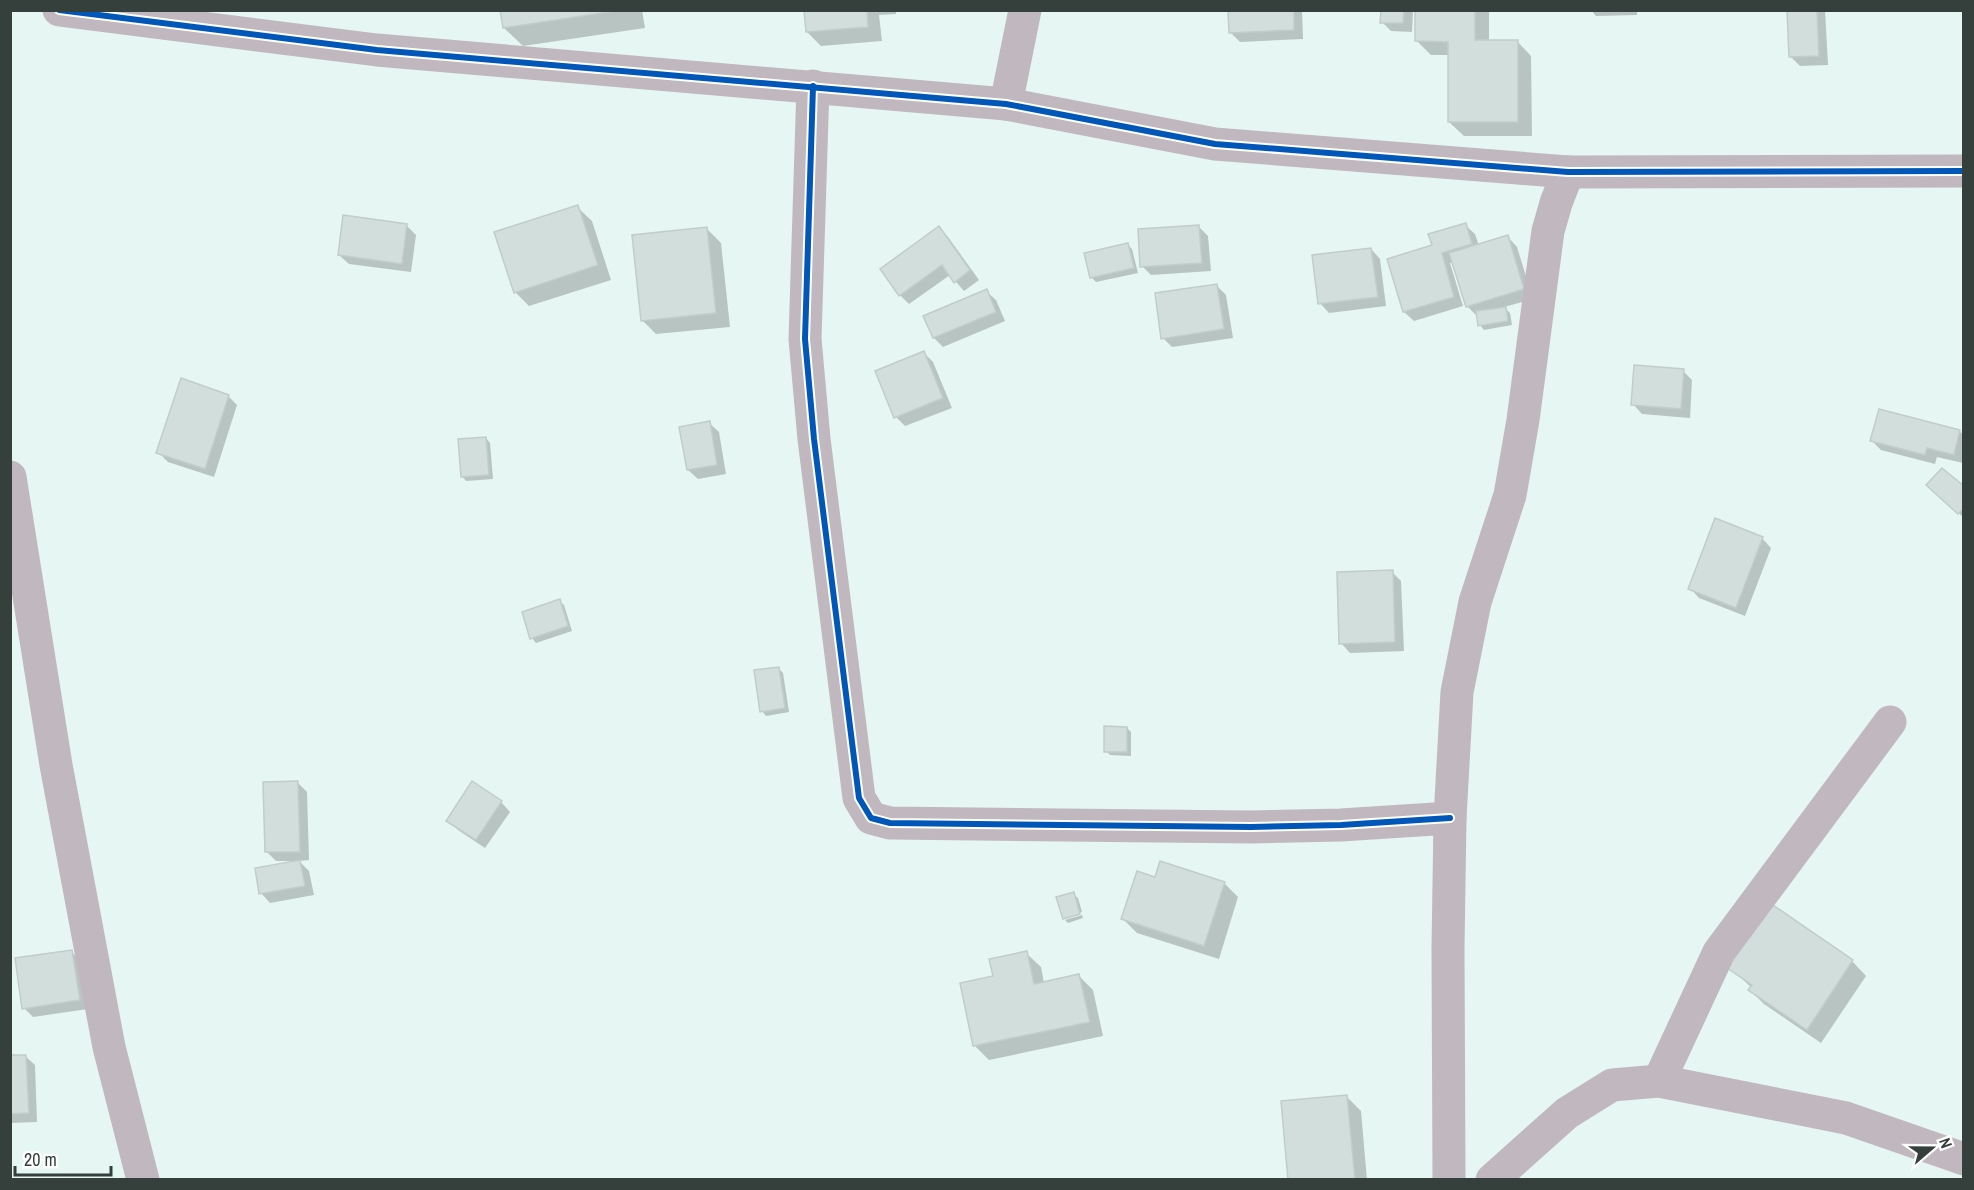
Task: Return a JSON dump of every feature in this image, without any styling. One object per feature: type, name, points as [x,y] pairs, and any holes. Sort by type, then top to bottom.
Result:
[{"type":"street","points":[[58,10],[377,50],[1006,104],[1215,144],[1568,172],[1964,171]]},
{"type":"street","points":[[1006,104],[1025,10]]},
{"type":"street","points":[[813,86],[805,339],[814,439],[859,798],[870,818],[890,823],[1251,827],[1341,825],[1450,818]]},
{"type":"street","points":[[1449,1179],[1450,818],[1457,692],[1475,602],[1510,495],[1523,420],[1548,231],[1568,172]]},
{"type":"street","points":[[10,477],[60,789],[109,1047],[143,1179]]},
{"type":"street","points":[[1659,1081],[1719,952],[1890,722]]},
{"type":"street","points":[[1492,1179],[1567,1113],[1612,1085],[1659,1081],[1846,1118],[1964,1159]]},
{"type":"building","points":[[500,10],[622,10],[503,28]]},
{"type":"building","points":[[804,10],[867,10],[868,27],[806,32]]},
{"type":"building","points":[[1228,10],[1294,10],[1294,30],[1229,33]]},
{"type":"building","points":[[1381,10],[1404,10],[1403,23],[1380,23]]},
{"type":"building","points":[[1415,10],[1475,10],[1475,40],[1518,40],[1518,122],[1448,122],[1448,42],[1415,41]]},
{"type":"building","points":[[1787,10],[1817,10],[1819,56],[1789,57]]},
{"type":"building","points":[[578,205],[598,265],[514,293],[494,232]]},
{"type":"building","points":[[343,215],[407,224],[402,264],[338,255]]},
{"type":"building","points":[[1466,223],[1472,244],[1442,253],[1454,297],[1403,312],[1387,259],[1432,245],[1428,234]]},
{"type":"building","points":[[1199,225],[1202,263],[1140,267],[1138,229]]},
{"type":"building","points":[[939,226],[970,270],[954,283],[942,265],[899,296],[880,269]]},
{"type":"building","points":[[707,227],[716,313],[641,321],[632,235]]},
{"type":"building","points":[[1508,235],[1524,289],[1466,307],[1449,253]]},
{"type":"building","points":[[1128,243],[1134,268],[1090,278],[1084,253]]},
{"type":"building","points":[[1371,248],[1378,297],[1318,304],[1312,255]]},
{"type":"building","points":[[1217,284],[1224,329],[1161,339],[1155,293]]},
{"type":"building","points":[[987,289],[996,312],[933,338],[923,316]]},
{"type":"building","points":[[1506,307],[1508,321],[1478,326],[1476,311]]},
{"type":"building","points":[[924,351],[943,398],[894,418],[875,371]]},
{"type":"building","points":[[1634,365],[1684,369],[1681,409],[1631,405]]},
{"type":"building","points":[[181,378],[229,395],[205,469],[156,453]]},
{"type":"building","points":[[1879,409],[1960,430],[1954,455],[1927,448],[1925,455],[1870,441]]},
{"type":"building","points":[[710,421],[717,465],[687,470],[679,427]]},
{"type":"building","points":[[486,437],[489,475],[461,477],[458,439]]},
{"type":"building","points":[[1942,468],[1964,486],[1964,508],[1958,514],[1926,485]]},
{"type":"building","points":[[1715,518],[1763,537],[1736,608],[1688,589]]},
{"type":"building","points":[[1393,570],[1395,642],[1339,644],[1337,572]]},
{"type":"building","points":[[560,599],[568,626],[530,639],[522,612]]},
{"type":"building","points":[[779,667],[785,708],[760,712],[754,670]]},
{"type":"building","points":[[1104,726],[1127,727],[1127,752],[1104,752]]},
{"type":"building","points":[[298,781],[300,852],[265,852],[263,782]]},
{"type":"building","points":[[472,781],[502,801],[476,840],[446,821]]},
{"type":"building","points":[[300,860],[305,886],[259,894],[255,868]]},
{"type":"building","points":[[1160,861],[1225,882],[1204,946],[1121,919],[1137,871],[1155,877]]},
{"type":"building","points":[[1074,892],[1080,914],[1063,919],[1056,897]]},
{"type":"building","points":[[1770,903],[1853,960],[1807,1030],[1748,990],[1752,985],[1727,968]]},
{"type":"building","points":[[72,950],[80,1000],[22,1009],[15,958]]},
{"type":"building","points":[[1027,951],[1034,984],[1079,974],[1090,1022],[973,1046],[960,983],[993,976],[989,959]]},
{"type":"building","points":[[10,1055],[26,1055],[29,1113],[10,1114]]},
{"type":"building","points":[[1347,1095],[1355,1180],[1288,1180],[1281,1101]]},
{"type":"cycle path","points":[[59,10],[377,50],[1006,104],[1215,144],[1568,172],[1964,171]]},
{"type":"cycle path","points":[[813,86],[805,339],[814,439],[859,798],[871,818],[890,823],[1251,827],[1341,825],[1450,818]]}]
